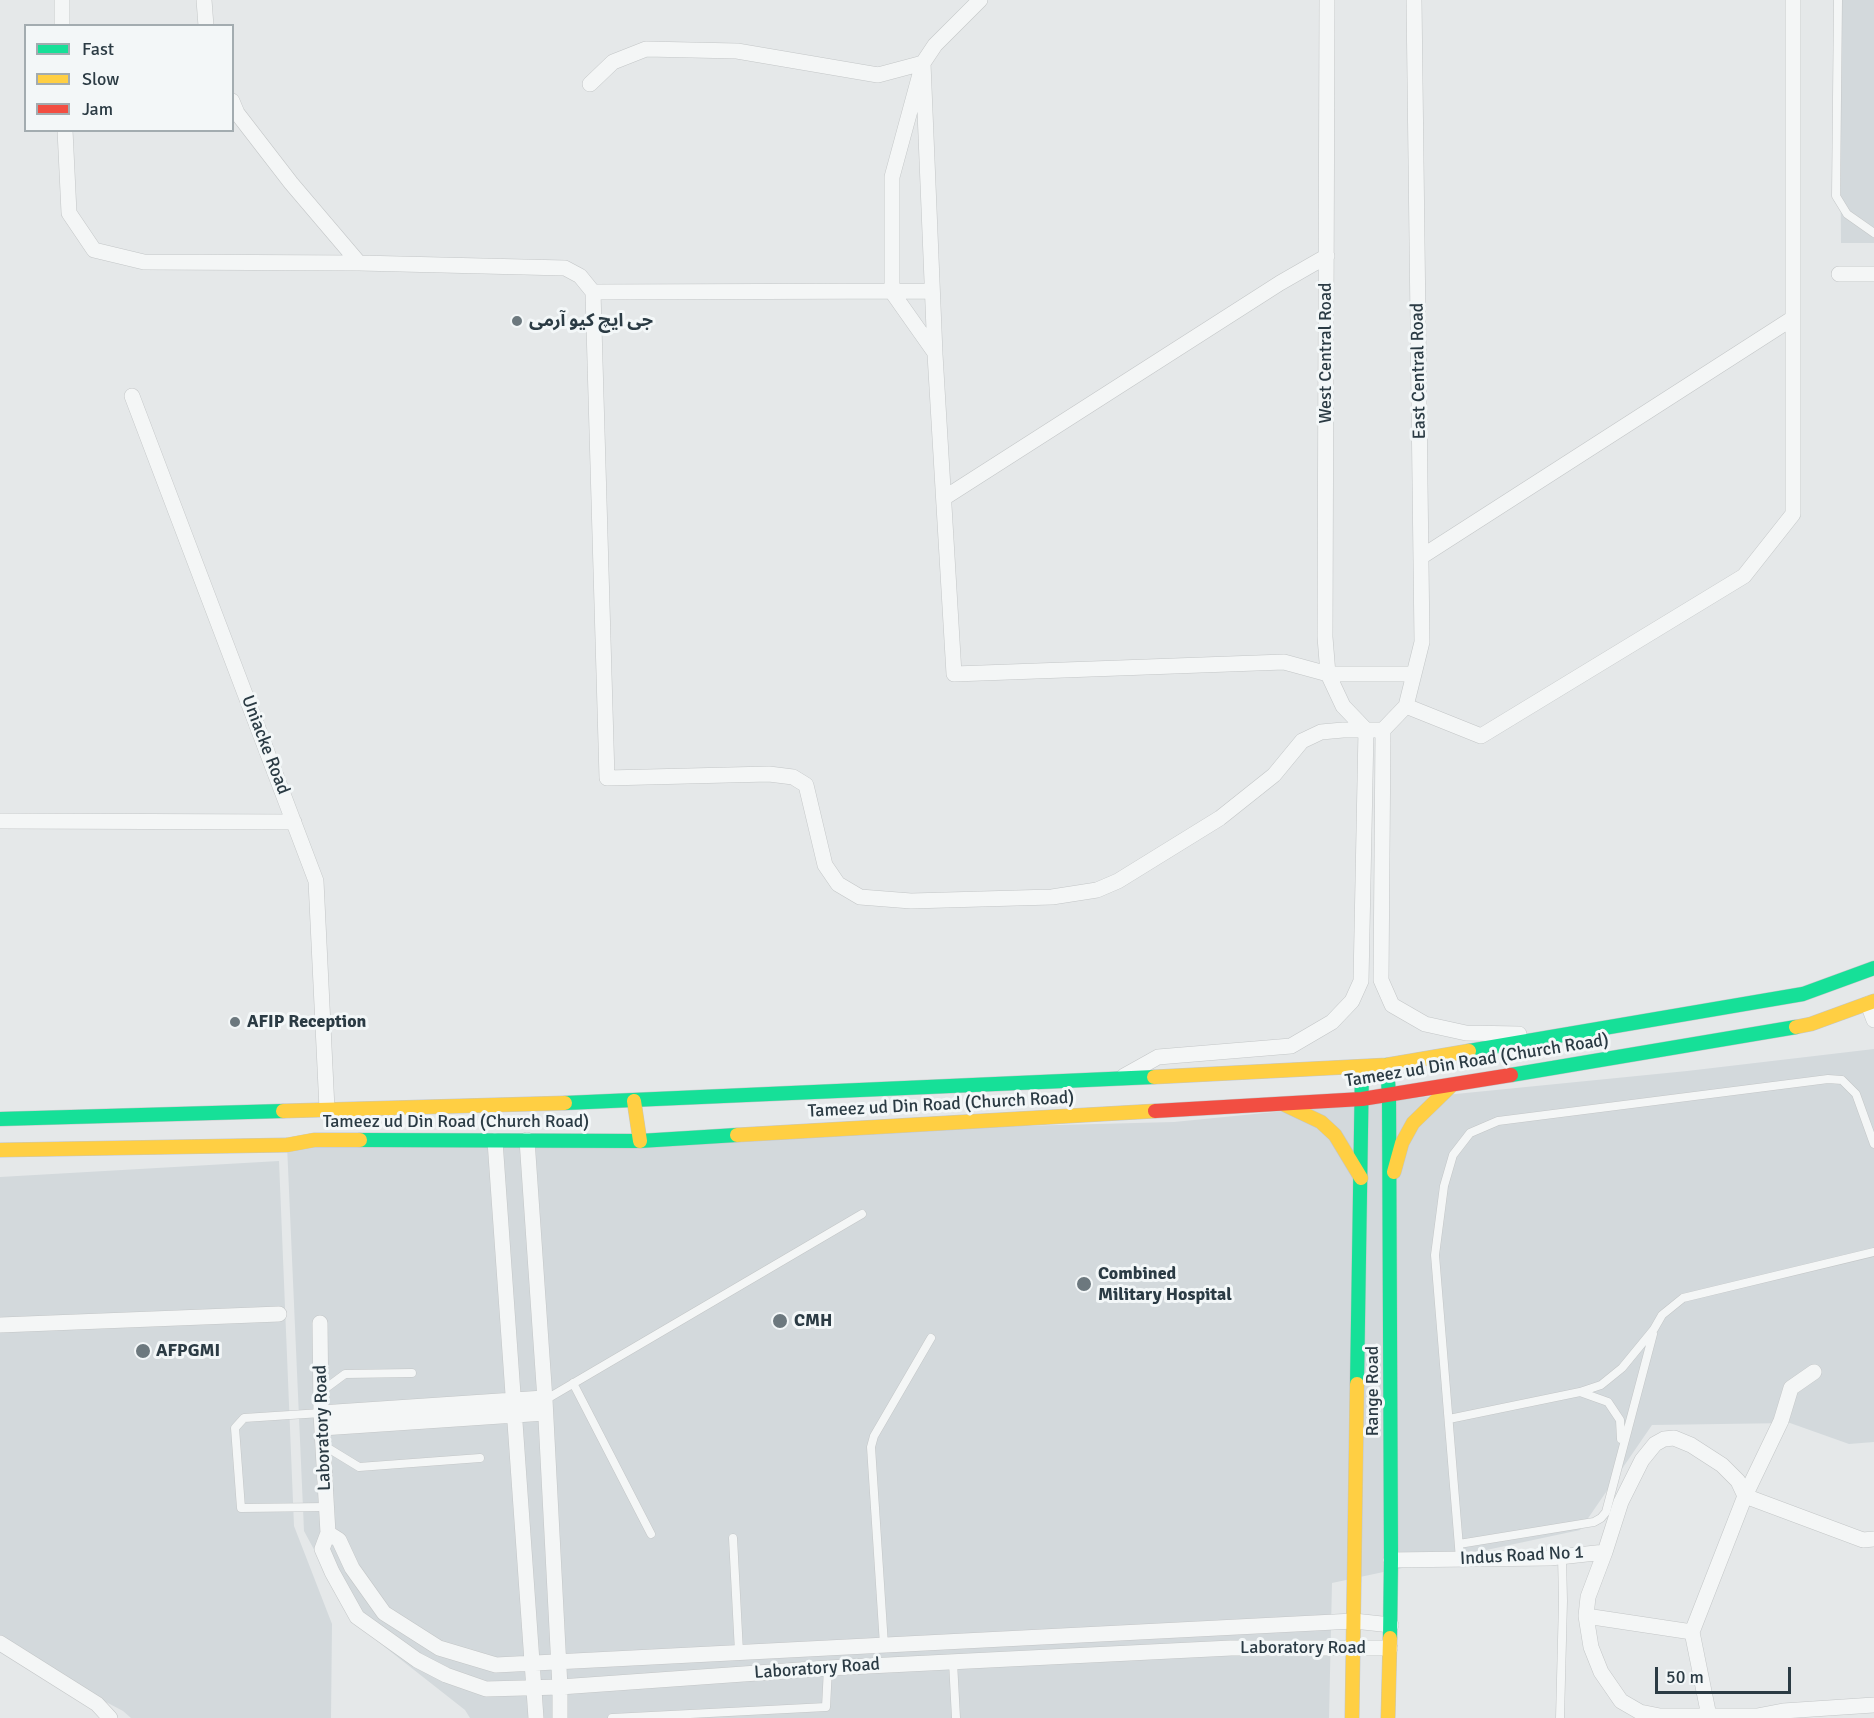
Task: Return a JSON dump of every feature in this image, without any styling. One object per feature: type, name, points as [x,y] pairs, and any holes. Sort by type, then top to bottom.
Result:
[{"type":"main road","name":"Tameez ud Din Road (Church Road)","points":[[1,1135],[327,1110],[634,1101],[1387,1065],[1803,994],[1874,968]]},
{"type":"main road","name":"Tameez ud Din Road (Church Road)","points":[[1,1135],[287,1145],[314,1140],[640,1141],[1362,1099],[1451,1086],[1811,1024],[1871,1002]]},
{"type":"main road","name":"Range Road","points":[[1387,1065],[1390,1186],[1391,1560],[1388,1718]]},
{"type":"main road","points":[[1352,1718],[1362,1067]]},
{"type":"main road","points":[[1390,1186],[1402,1143],[1413,1123],[1451,1086]]},
{"type":"main road","points":[[634,1101],[640,1141]]},
{"type":"main road","points":[[1283,1103],[1321,1122],[1335,1135],[1361,1178]]},
{"type":"street","points":[[62,0],[62,24]]},
{"type":"street","points":[[204,0],[206,24]]},
{"type":"street","points":[[935,354],[892,292],[892,177],[923,63],[935,45],[980,0]]},
{"type":"street","name":"West Central Road","points":[[1327,0],[1325,637],[1328,674],[1342,706],[1366,730]]},
{"type":"street","name":"East Central Road","points":[[1383,730],[1406,706],[1422,642],[1414,0]]},
{"type":"street","points":[[1406,706],[1481,736],[1744,576],[1793,514],[1794,0]]},
{"type":"street","name":"West Central Road","points":[[1327,33],[1328,674]]},
{"type":"street","points":[[590,84],[613,62],[646,49],[737,51],[878,75],[923,63]]},
{"type":"street","points":[[923,63],[935,354],[954,674],[1284,662],[1328,674],[1414,674]]},
{"type":"street","points":[[234,106],[237,113],[291,183],[359,263]]},
{"type":"street","points":[[65,132],[69,213],[94,250],[144,262],[359,263],[565,268],[580,276],[593,292],[607,778],[769,774],[793,777],[806,785],[825,865],[838,884],[861,897],[910,901],[1052,897],[1097,890],[1118,881],[1211,824],[1274,775],[1302,741],[1321,732],[1383,730],[1381,980],[1392,1005],[1425,1024],[1466,1033],[1513,1035],[1789,987],[1799,986],[1811,992]]},
{"type":"street","points":[[944,498],[1280,283],[1327,256]]},
{"type":"street","points":[[1839,274],[1874,274]]},
{"type":"street","points":[[593,292],[932,291]]},
{"type":"street","points":[[1421,557],[1793,318]]},
{"type":"street","name":"Uniacke Road","points":[[132,396],[316,880],[327,1110]]},
{"type":"street","points":[[1119,1079],[1158,1057],[1291,1046],[1332,1022],[1352,1001],[1361,981],[1366,730]]},
{"type":"street","points":[[0,821],[294,822]]},
{"type":"street","points":[[1871,1002],[1874,1020]]},
{"type":"street","points":[[495,1140],[536,1718]]},
{"type":"street","points":[[527,1140],[545,1404],[560,1718]]},
{"type":"street","points":[[0,1325],[279,1314]]},
{"type":"street","name":"Laboratory Road","points":[[320,1323],[328,1533],[322,1549],[357,1617],[417,1660],[446,1675],[486,1689],[560,1687],[828,1668],[1231,1648],[1390,1648]]},
{"type":"street","points":[[1709,1716],[1692,1632],[1745,1496],[1781,1420],[1791,1388],[1814,1372]]},
{"type":"street","points":[[322,1421],[545,1404]]},
{"type":"street","name":"Indus Road No 1","points":[[1391,1560],[1562,1556],[1605,1552],[1621,1502],[1632,1478],[1642,1460],[1655,1444],[1664,1439],[1674,1438],[1691,1445],[1722,1465],[1738,1481],[1745,1496]]},
{"type":"street","points":[[1745,1496],[1863,1540],[1874,1539]]},
{"type":"street","name":"Laboratory Road","points":[[328,1533],[339,1540],[352,1568],[384,1613],[439,1648],[496,1665],[1354,1621],[1391,1625]]},
{"type":"street","points":[[1605,1552],[1588,1597],[1586,1616],[1591,1647],[1602,1672],[1621,1701],[1641,1712],[1660,1716],[1757,1716],[1852,1712],[1874,1705]]},
{"type":"street","points":[[1586,1616],[1692,1632]]},
{"type":"street","points":[[0,1643],[97,1704],[110,1718]]},
{"type":"lane","points":[[1838,0],[1836,196],[1847,214],[1874,233]]},
{"type":"lane","points":[[1460,1559],[1435,1255],[1444,1186],[1453,1155],[1470,1133],[1498,1121],[1828,1078],[1842,1080],[1856,1094],[1874,1144]]},
{"type":"lane","points":[[545,1404],[573,1383],[862,1214]]},
{"type":"lane","points":[[1449,1419],[1581,1392],[1601,1385],[1622,1368],[1654,1329],[1662,1315],[1683,1298],[1874,1252]]},
{"type":"lane","points":[[1459,1544],[1594,1522],[1606,1512],[1654,1329]]},
{"type":"lane","points":[[884,1645],[871,1447],[874,1436],[931,1338]]},
{"type":"lane","points":[[321,1392],[345,1374],[412,1372]]},
{"type":"lane","points":[[573,1383],[651,1534]]},
{"type":"lane","points":[[1581,1392],[1608,1402],[1616,1411],[1620,1420],[1621,1448]]},
{"type":"lane","points":[[322,1421],[244,1418],[235,1428],[241,1508],[327,1507]]},
{"type":"lane","points":[[323,1445],[359,1467],[480,1458]]},
{"type":"lane","points":[[733,1538],[739,1652]]},
{"type":"lane","points":[[1560,1718],[1562,1556]]},
{"type":"lane","points":[[953,1662],[956,1718]]},
{"type":"lane","points":[[612,1718],[826,1707],[828,1668]]},
{"type":"lane","points":[[560,1718],[566,1718]]},
{"type":"shaded area","points":[[1839,0],[1874,0],[1874,243],[1841,243]]},
{"type":"shaded area","name":"Combined Military Hospital","points":[[1874,1049],[1874,1442],[1849,1444],[1790,1423],[1652,1425],[1580,1530],[1332,1583],[1329,1718],[470,1718],[465,1710],[353,1622],[304,1531],[287,1145],[1174,1122],[1687,1071]]},
{"type":"shaded area","name":"AFPGMI","points":[[279,1161],[294,1526],[332,1624],[331,1718],[131,1718],[123,1711],[40,1667],[0,1642],[0,1177]]},
{"type":"traffic: fast","points":[[1469,1051],[1803,994],[1874,968]]},
{"type":"traffic: fast","points":[[1511,1075],[1796,1027]]},
{"type":"traffic: fast","points":[[1387,1065],[1389,1096],[1390,1638]]},
{"type":"traffic: fast","points":[[1357,1384],[1362,1067]]},
{"type":"traffic: fast","points":[[565,1103],[1154,1077]]},
{"type":"traffic: fast","points":[[0,1119],[283,1111]]},
{"type":"traffic: fast","points":[[360,1140],[640,1141],[737,1135]]},
{"type":"traffic: slow","points":[[1796,1027],[1811,1024],[1874,1001]]},
{"type":"traffic: slow","points":[[1154,1077],[1387,1065],[1469,1051]]},
{"type":"traffic: slow","points":[[1394,1172],[1402,1143],[1413,1123],[1451,1086]]},
{"type":"traffic: slow","points":[[634,1101],[640,1141]]},
{"type":"traffic: slow","points":[[283,1111],[565,1103]]},
{"type":"traffic: slow","points":[[1285,1105],[1321,1122],[1335,1135],[1361,1178]]},
{"type":"traffic: slow","points":[[737,1135],[1155,1111]]},
{"type":"traffic: slow","points":[[0,1150],[287,1145],[314,1140],[360,1140]]},
{"type":"traffic: slow","points":[[1352,1718],[1357,1384]]},
{"type":"traffic: slow","points":[[1388,1718],[1390,1638]]},
{"type":"traffic: jam","points":[[1155,1111],[1362,1099],[1511,1075]]},
{"type":"place","name":"جی ایچ کیو آرمی","points":[[517,321]]},
{"type":"place","name":"AFIP Reception","points":[[235,1022]]},
{"type":"place","name":"Combined Military Hospital","points":[[1084,1284]]},
{"type":"place","name":"CMH","points":[[780,1321]]},
{"type":"place","name":"AFPGMI","points":[[143,1351]]}]
